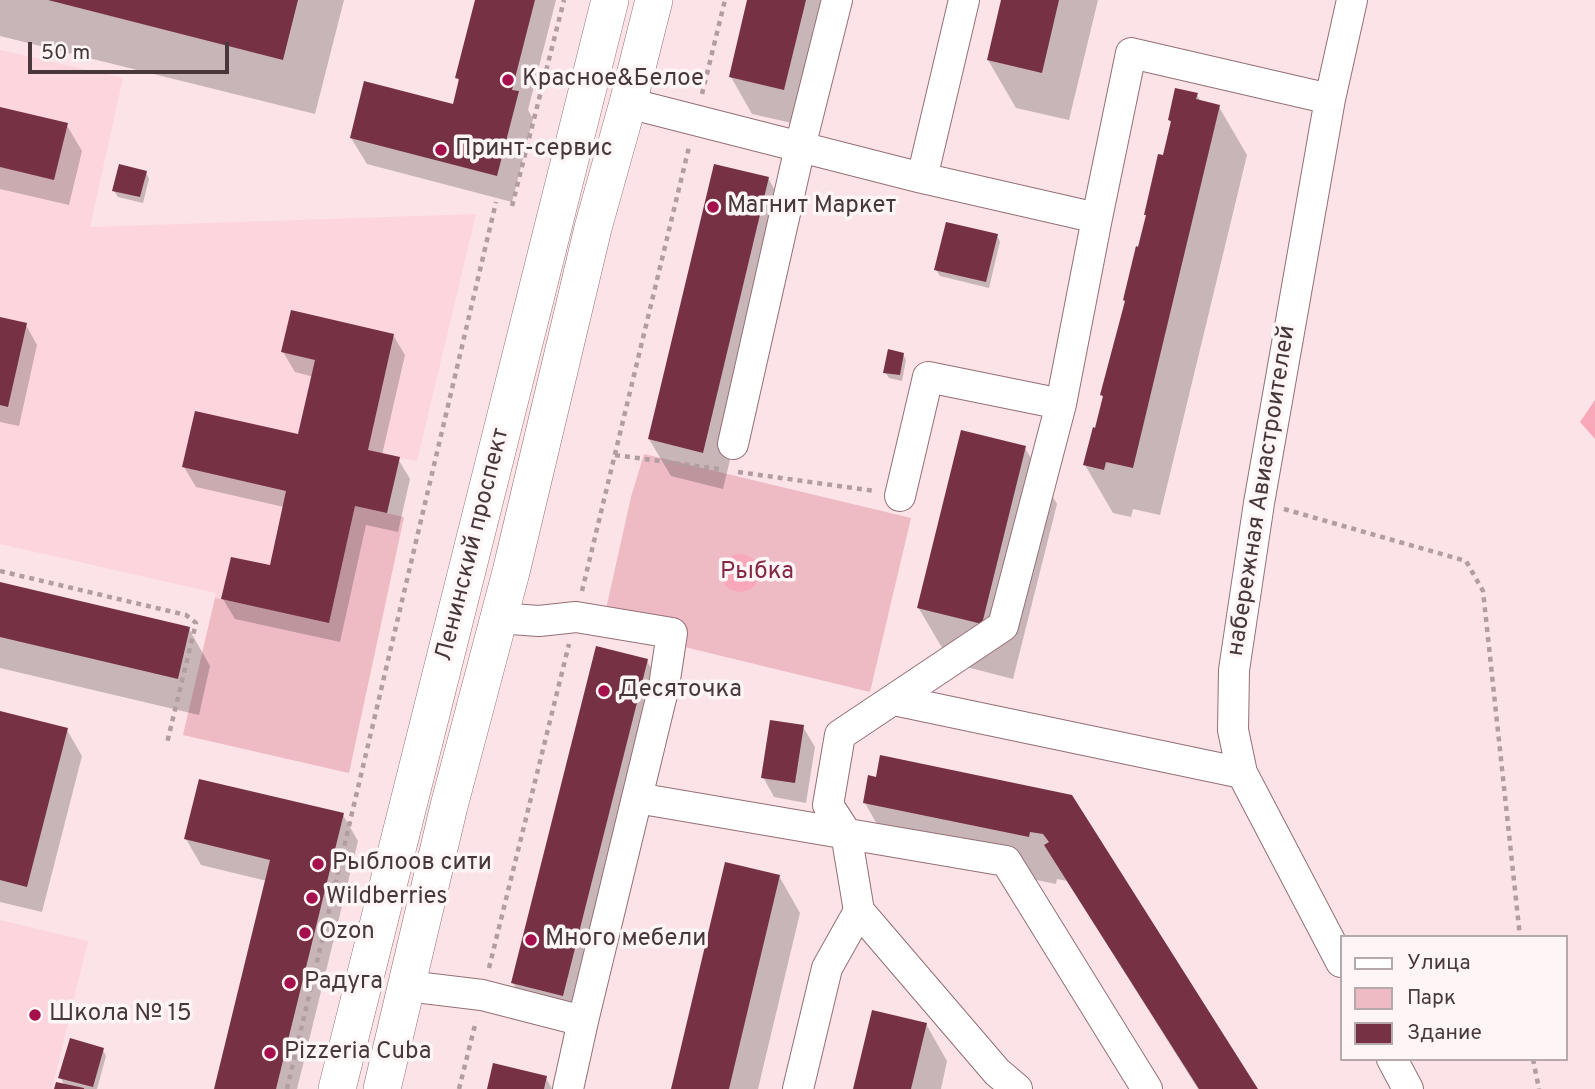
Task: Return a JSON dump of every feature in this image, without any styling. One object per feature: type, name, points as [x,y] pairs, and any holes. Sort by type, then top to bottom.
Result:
[{"type":"main road","name":"Ленинский проспект","points":[[337,1089],[610,0]]},
{"type":"main road","name":"Ленинский проспект","points":[[382,1089],[446,818],[511,572],[593,228],[654,0]]},
{"type":"street","points":[[733,444],[800,147],[837,0]]},
{"type":"street","points":[[922,178],[964,0]]},
{"type":"street","name":"набережная Авиастроителей","points":[[1340,960],[1242,773],[1233,730],[1234,670],[1259,503],[1330,99],[1352,0]]},
{"type":"street","points":[[1003,1083],[859,911],[846,833],[828,805],[840,735],[1003,626],[1061,404],[1131,53],[1330,99]]},
{"type":"street","points":[[628,103],[922,178],[1097,218]]},
{"type":"street","points":[[900,496],[929,377],[1061,404]]},
{"type":"street","points":[[497,618],[540,621],[576,617],[672,633],[664,686],[569,1089]]},
{"type":"street","points":[[894,700],[1242,773]]},
{"type":"street","points":[[637,798],[1006,861],[1147,1089]]},
{"type":"street","points":[[798,1089],[827,968],[859,911]]},
{"type":"street","points":[[407,986],[482,995],[583,1021]]},
{"type":"street","points":[[1393,1061],[1408,1089]]},
{"type":"path","points":[[512,206],[564,0]]},
{"type":"path","points":[[459,1089],[725,0]]},
{"type":"path","points":[[287,1089],[496,202]]},
{"type":"path","points":[[1259,503],[1466,561],[1483,591],[1520,935]]},
{"type":"path","points":[[0,571],[186,615],[196,623],[167,743]]},
{"type":"path","points":[[1534,1061],[1539,1089]]},
{"type":"shaded area","points":[[0,50],[123,78],[90,227],[476,214],[417,461],[399,458],[387,513],[404,517],[349,773],[183,735],[216,593],[0,544]]},
{"type":"shaded area","points":[[1595,400],[1595,439],[1580,422]]},
{"type":"shaded area","points":[[740,554],[754,559],[759,573],[754,587],[740,592],[726,587],[721,573],[726,559]]},
{"type":"shaded area","name":"Школа № 15","points":[[0,920],[88,941],[52,1089],[0,1089]]},
{"type":"green space","name":"Рыбка","points":[[644,454],[911,518],[870,692],[602,627],[631,497]]},
{"type":"green space","points":[[355,506],[404,517],[349,773],[183,735],[215,598],[329,622]]},
{"type":"building","points":[[48,0],[298,0],[283,60]]},
{"type":"building","points":[[475,0],[535,0],[512,90],[519,91],[497,176],[350,138],[364,81],[453,104],[459,79],[455,78]]},
{"type":"building","points":[[747,0],[806,0],[784,90],[729,77]]},
{"type":"building","points":[[1001,0],[1059,0],[1042,73],[987,60]]},
{"type":"building","points":[[1175,88],[1198,93],[1196,99],[1220,105],[1133,468],[1106,462],[1104,470],[1083,465],[1103,396],[1100,395],[1146,215],[1158,154],[1163,155]]},
{"type":"building","points":[[0,107],[68,123],[54,180],[0,167]]},
{"type":"building","points":[[119,164],[147,171],[140,197],[112,191]]},
{"type":"building","points":[[714,164],[769,177],[703,453],[648,439]]},
{"type":"building","points":[[946,222],[998,234],[986,282],[934,270]]},
{"type":"building","points":[[291,310],[394,334],[368,450],[400,457],[387,513],[355,506],[329,623],[221,599],[231,557],[270,565],[286,491],[182,467],[195,411],[298,434],[315,360],[281,352]]},
{"type":"building","points":[[0,317],[27,323],[8,407],[0,405]]},
{"type":"building","points":[[888,349],[904,353],[900,375],[883,373]]},
{"type":"building","points":[[961,430],[1026,446],[982,624],[917,608]]},
{"type":"building","points":[[0,582],[190,627],[178,679],[0,637]]},
{"type":"building","points":[[596,646],[648,659],[563,996],[511,983]]},
{"type":"building","points":[[0,711],[68,728],[27,887],[0,880]]},
{"type":"building","points":[[770,720],[804,725],[795,783],[761,778]]},
{"type":"building","points":[[880,755],[1072,795],[1258,1089],[1199,1089],[1044,845],[1049,842],[1043,834],[1030,832],[1029,837],[863,803],[868,775],[876,777]]},
{"type":"building","points":[[199,779],[344,813],[276,1089],[214,1089],[270,860],[184,839]]},
{"type":"building","points":[[725,862],[780,875],[729,1089],[671,1089]]},
{"type":"building","points":[[872,1010],[927,1023],[911,1089],[853,1089]]},
{"type":"building","points":[[70,1038],[104,1048],[93,1087],[58,1078]]},
{"type":"building","points":[[493,1063],[547,1076],[544,1089],[487,1089]]},
{"type":"building","points":[[56,1082],[84,1088],[84,1089],[54,1089]]},
{"type":"place","name":"Красное&Белое","points":[[508,80]]},
{"type":"place","name":"Принт-сервис","points":[[441,150]]},
{"type":"place","name":"Магнит Маркет","points":[[713,207]]},
{"type":"place","name":"Десяточка","points":[[604,691]]},
{"type":"place","name":"Рыблоов сити","points":[[318,864]]},
{"type":"place","name":"Wildberries","points":[[312,898]]},
{"type":"place","name":"Ozon","points":[[305,933]]},
{"type":"place","name":"Много мебели","points":[[531,940]]},
{"type":"place","name":"Радуга","points":[[290,983]]},
{"type":"place","name":"Школа № 15","points":[[35,1015]]},
{"type":"place","name":"Pizzeria Cuba","points":[[270,1053]]}]
